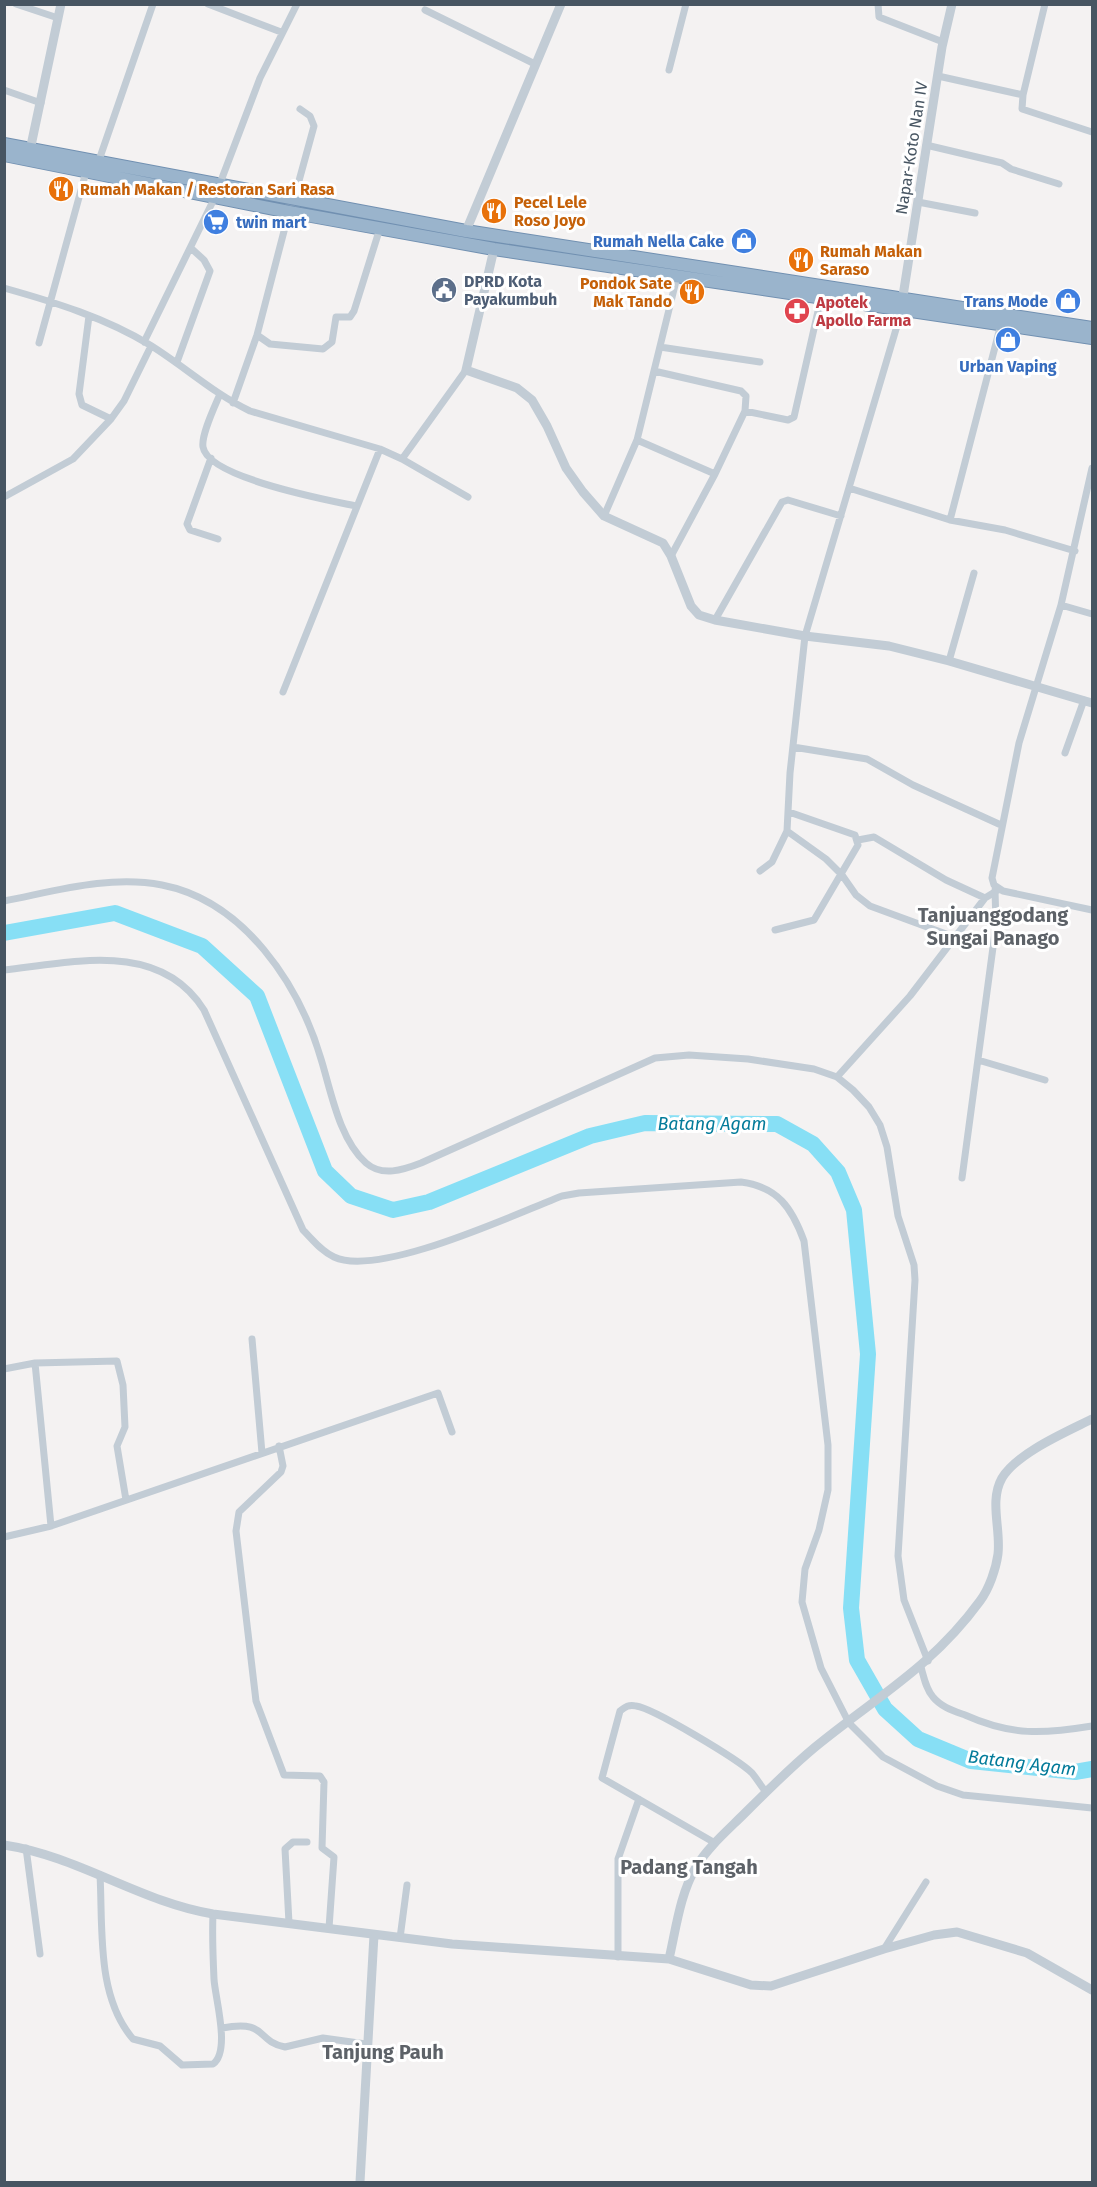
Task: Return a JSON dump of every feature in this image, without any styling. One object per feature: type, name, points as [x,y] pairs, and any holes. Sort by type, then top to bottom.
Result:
[{"type":"highway","points":[[4,144],[86,172],[217,191],[263,194],[466,231],[722,269],[1001,324],[1092,338]]},
{"type":"highway","points":[[4,155],[29,154],[98,163],[217,191],[261,206],[494,249],[821,298],[902,303],[1092,328]]},
{"type":"highway","points":[[261,206],[263,194]]},
{"type":"highway","points":[[719,283],[722,269]]},
{"type":"highway","points":[[762,290],[764,276]]},
{"type":"street","points":[[16,4],[58,18]]},
{"type":"street","points":[[29,154],[61,4]]},
{"type":"street","points":[[98,163],[153,4]]},
{"type":"street","points":[[208,4],[281,32]]},
{"type":"street","points":[[144,342],[192,249],[260,78],[297,4]]},
{"type":"street","points":[[466,231],[561,4]]},
{"type":"street","points":[[669,70],[686,4]]},
{"type":"street","points":[[878,4],[879,17],[943,42]]},
{"type":"street","name":"Napar-Koto Nan IV","points":[[902,303],[943,42],[952,4]]},
{"type":"street","points":[[1045,4],[1023,95],[1022,109],[1092,132]]},
{"type":"street","points":[[425,10],[535,64]]},
{"type":"street","points":[[938,76],[1023,95]]},
{"type":"street","points":[[4,90],[41,103]]},
{"type":"street","points":[[294,199],[314,126],[310,116],[300,109]]},
{"type":"street","points":[[926,145],[1002,162],[1011,169],[1059,184]]},
{"type":"street","points":[[39,343],[86,172]]},
{"type":"street","points":[[918,202],[975,213]]},
{"type":"street","points":[[232,403],[256,335],[289,212]]},
{"type":"street","points":[[256,335],[270,344],[323,349],[332,342],[336,317],[350,316],[354,311],[380,228]]},
{"type":"street","points":[[177,362],[210,271],[204,260],[192,249]]},
{"type":"street","points":[[402,459],[465,370],[494,249]]},
{"type":"street","points":[[604,516],[637,440],[677,277]]},
{"type":"street","points":[[4,288],[51,301],[152,346],[232,403],[250,411],[380,449],[468,497]]},
{"type":"street","points":[[745,411],[788,420],[794,417],[821,298]]},
{"type":"street","points":[[760,871],[772,862],[787,831],[792,747],[805,636],[902,303]]},
{"type":"street","points":[[89,316],[79,401],[82,405],[111,419]]},
{"type":"street","points":[[950,520],[1001,324]]},
{"type":"street","points":[[4,497],[73,459],[111,419],[124,401],[152,346]]},
{"type":"street","points":[[660,347],[760,362]]},
{"type":"street","points":[[465,370],[517,388],[532,400],[574,482],[604,516],[663,543],[671,556],[691,606],[699,615],[805,636],[889,646],[1088,702],[1065,753]]},
{"type":"street","points":[[654,371],[741,391],[746,396],[745,411],[715,474],[671,556]]},
{"type":"street","points":[[220,394],[203,440],[204,452],[211,458],[249,480],[356,506]]},
{"type":"street","points":[[637,440],[715,474]]},
{"type":"street","points":[[283,692],[380,449]]},
{"type":"street","points":[[211,458],[188,524],[190,530],[218,539]]},
{"type":"street","points":[[962,1178],[996,925],[999,891],[992,878],[1001,825],[1019,743],[1061,605],[1092,470]]},
{"type":"street","points":[[849,488],[950,520],[1005,530],[1074,551]]},
{"type":"street","points":[[715,620],[782,502],[788,500],[841,516]]},
{"type":"street","points":[[948,661],[974,573]]},
{"type":"street","points":[[1061,605],[1092,614]]},
{"type":"street","points":[[792,747],[867,759],[913,785],[1001,825]]},
{"type":"street","points":[[775,930],[814,921],[843,875],[858,845],[855,835],[789,812]]},
{"type":"street","points":[[787,831],[843,875],[856,895],[870,906],[957,938]]},
{"type":"street","points":[[858,840],[874,837],[946,879],[985,898]]},
{"type":"street","points":[[4,901],[96,883],[163,885],[201,898],[242,927],[267,951],[305,1013],[345,1131],[366,1163],[378,1170],[393,1171],[421,1163],[654,1058],[689,1055],[748,1059],[814,1068],[837,1077],[869,1107],[880,1125],[887,1147],[898,1216],[914,1265],[914,1308],[898,1557],[904,1600],[924,1664],[927,1689],[940,1704],[986,1725],[1020,1733],[1040,1734],[1092,1726]]},
{"type":"street","points":[[837,1077],[898,1010],[957,938],[985,898],[999,891],[1092,910]]},
{"type":"street","points":[[4,970],[92,960],[135,963],[167,974],[193,993],[204,1010],[303,1230],[319,1247],[335,1258],[360,1260],[413,1254],[562,1196],[579,1192],[741,1182],[759,1185],[781,1199],[796,1219],[804,1241],[828,1445],[828,1490],[819,1530],[805,1569],[802,1602],[821,1668],[849,1723],[883,1757],[937,1786],[963,1795],[1092,1808]]},
{"type":"street","points":[[978,1060],[1045,1080]]},
{"type":"street","points":[[252,1339],[262,1453]]},
{"type":"street","points":[[4,1369],[35,1363],[112,1360],[119,1364],[125,1427],[117,1446],[126,1500]]},
{"type":"street","points":[[35,1363],[51,1526]]},
{"type":"street","points":[[4,1537],[51,1526],[438,1393],[452,1432]]},
{"type":"street","points":[[669,1959],[686,1892],[696,1868],[715,1843],[766,1792],[815,1748],[912,1675],[982,1599],[992,1577],[998,1554],[996,1494],[1002,1479],[1011,1467],[1040,1446],[1092,1419]]},
{"type":"street","points":[[279,1446],[283,1466],[281,1472],[238,1512],[236,1531],[258,1710],[284,1774],[320,1776],[324,1782],[322,1848],[334,1857],[329,1928]]},
{"type":"street","points":[[715,1843],[602,1778],[620,1711],[628,1706],[643,1708],[741,1765],[752,1773],[766,1792]]},
{"type":"street","points":[[618,1956],[618,1859],[639,1799]]},
{"type":"street","points":[[289,1923],[285,1849],[292,1842],[307,1842]]},
{"type":"street","points":[[4,1845],[26,1848],[100,1875],[180,1909],[213,1914],[400,1938],[669,1959],[751,1985],[771,1986],[795,1980],[884,1948],[957,1932],[1027,1953],[1092,1990]]},
{"type":"street","points":[[26,1848],[40,1954]]},
{"type":"street","points":[[100,1875],[105,1966],[111,2000],[124,2028],[133,2039],[156,2044],[178,2063],[190,2066],[213,2064],[218,2061],[222,2028],[214,1981],[213,1914]]},
{"type":"street","points":[[884,1948],[926,1882]]},
{"type":"street","points":[[400,1938],[407,1885]]},
{"type":"street","points":[[360,2182],[366,2044],[374,1935]]},
{"type":"street","points":[[222,2028],[240,2024],[254,2026],[279,2046],[285,2047],[323,2038],[366,2044]]},
{"type":"waterway","name":"Batang Agam","points":[[4,933],[115,913],[202,946],[257,996],[325,1171],[351,1196],[393,1210],[429,1202],[590,1136],[645,1123],[777,1124],[813,1144],[838,1172],[854,1210],[868,1354],[851,1608],[857,1660],[885,1709],[918,1739],[971,1761],[1075,1772],[1092,1769]]},
{"type":"place","name":"Rumah Makan / Restoran Sari Rasa","points":[[61,189]]},
{"type":"place","name":"Pecel Lele Roso Joyo","points":[[494,211]]},
{"type":"place","name":"twin mart","points":[[216,222]]},
{"type":"place","name":"Rumah Nella Cake","points":[[744,241]]},
{"type":"place","name":"Rumah Makan Saraso","points":[[801,260]]},
{"type":"place","name":"DPRD Kota Payakumbuh","points":[[444,290]]},
{"type":"place","name":"Pondok Sate Mak Tando","points":[[692,292]]},
{"type":"place","name":"Trans Mode","points":[[1068,301]]},
{"type":"place","name":"Apotek Apollo Farma","points":[[797,311]]},
{"type":"place","name":"Urban Vaping","points":[[1008,340]]},
{"type":"district","name":"Tanjuanggodang Sungai Panago","points":[[993,926]]},
{"type":"district","name":"Padang Tangah","points":[[689,1867]]},
{"type":"district","name":"Tanjung Pauh","points":[[383,2052]]}]
